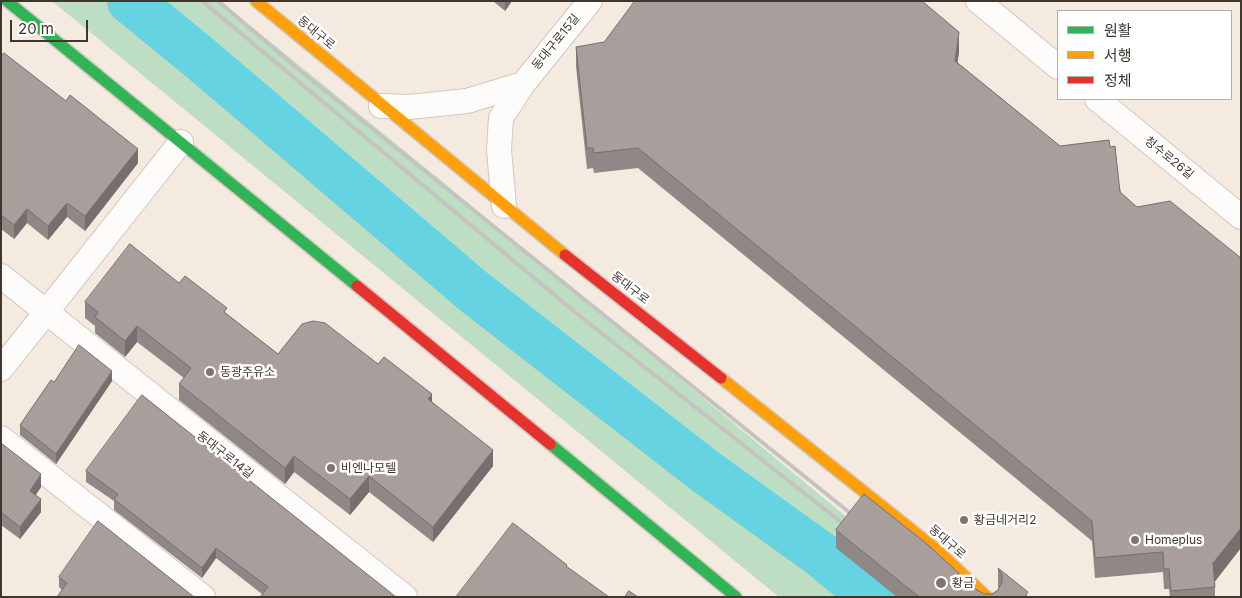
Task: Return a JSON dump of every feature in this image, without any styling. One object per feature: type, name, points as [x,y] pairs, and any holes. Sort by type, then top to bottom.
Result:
[{"type":"main road","points":[[7,1],[736,597]]},
{"type":"main road","name":"동대구로","points":[[256,1],[504,206],[938,550],[987,597]]},
{"type":"street","name":"동대구로15길","points":[[504,206],[498,150],[501,118],[523,84],[590,1]]},
{"type":"street","points":[[978,1],[1057,66]]},
{"type":"street","points":[[381,106],[409,107],[467,101],[523,84]]},
{"type":"street","name":"청수로26길","points":[[1098,100],[1241,217]]},
{"type":"street","points":[[1,369],[181,142]]},
{"type":"street","name":"동대구로14길","points":[[1,276],[45,313],[405,597]]},
{"type":"street","points":[[1,438],[203,597]]},
{"type":"green space","points":[[52,1],[220,1],[438,178],[943,597],[779,597]]},
{"type":"building","points":[[635,1],[922,1],[959,32],[955,61],[1060,146],[1109,140],[1110,147],[1115,146],[1120,192],[1137,207],[1170,201],[1241,258],[1241,528],[1213,563],[1215,587],[1171,591],[1169,569],[1164,569],[1163,552],[1095,558],[1092,521],[638,148],[594,153],[593,148],[587,148],[576,47],[604,42]]},
{"type":"building","points":[[4,53],[66,101],[70,95],[138,149],[85,216],[67,203],[48,226],[27,209],[14,225],[1,215],[1,57]]},
{"type":"building","points":[[130,244],[179,283],[185,276],[227,308],[224,312],[278,354],[302,324],[313,321],[325,323],[378,364],[384,357],[432,394],[428,399],[493,450],[433,527],[369,476],[350,499],[294,456],[285,468],[179,384],[191,368],[137,326],[125,341],[95,317],[98,312],[85,302]]},
{"type":"building","points":[[79,345],[112,371],[56,454],[20,425],[51,380],[54,382]]},
{"type":"building","points":[[142,395],[396,597],[260,597],[268,587],[216,548],[202,568],[114,499],[118,494],[86,471]]},
{"type":"building","points":[[1,443],[41,474],[30,491],[41,499],[20,527],[1,512]]},
{"type":"building","points":[[864,494],[927,544],[977,590],[984,594],[992,594],[998,590],[1002,582],[1002,575],[998,568],[1028,592],[1025,597],[919,597],[836,530]]},
{"type":"building","points":[[98,521],[194,597],[57,597],[67,583],[59,577]]},
{"type":"building","points":[[513,523],[566,566],[609,597],[456,597]]},
{"type":"building","points":[[629,591],[638,597],[625,597]]},
{"type":"waterway","points":[[130,1],[201,59],[473,291],[706,472],[820,554],[872,597]]},
{"type":"railway","points":[[202,1],[581,317],[851,530]]},
{"type":"railway","points":[[218,1],[298,69],[860,521]]},
{"type":"traffic: fast","points":[[7,1],[357,286]]},
{"type":"traffic: fast","points":[[550,444],[736,597]]},
{"type":"traffic: slow","points":[[256,1],[565,255]]},
{"type":"traffic: slow","points":[[721,378],[937,550],[987,597]]},
{"type":"traffic: jam","points":[[565,255],[721,378]]},
{"type":"traffic: jam","points":[[357,286],[550,444]]},
{"type":"place","name":"동광주유소","points":[[210,372]]},
{"type":"place","name":"비엔나모텔","points":[[331,468]]},
{"type":"place","name":"황금네거리2","points":[[964,520]]},
{"type":"place","name":"Homeplus","points":[[1135,540]]},
{"type":"place","name":"황금","points":[[941,583]]}]
